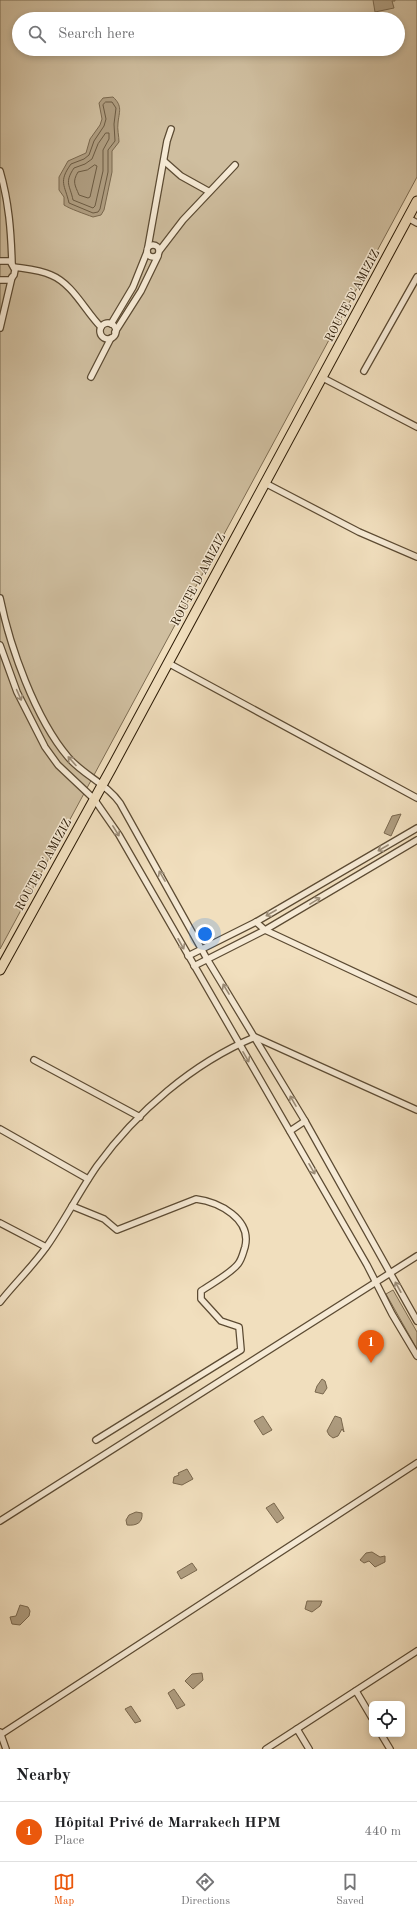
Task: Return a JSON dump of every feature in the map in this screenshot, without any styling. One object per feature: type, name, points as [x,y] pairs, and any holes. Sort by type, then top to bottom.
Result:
[{"type":"main road","name":"ROUTE D'AMIZIZ","points":[[0,970],[102,786],[417,201]]},
{"type":"street","points":[[111,324],[133,288],[148,250],[170,129]]},
{"type":"street","points":[[164,161],[181,176],[208,191]]},
{"type":"street","points":[[91,378],[111,338],[141,291],[159,253],[183,220],[208,191],[235,165]]},
{"type":"street","points":[[0,171],[6,191],[14,270],[0,328]]},
{"type":"street","points":[[408,218],[417,223]]},
{"type":"street","points":[[148,250],[155,245],[159,253]]},
{"type":"street","points":[[148,250],[151,257],[159,253]]},
{"type":"street","points":[[0,261],[7,260],[14,270]]},
{"type":"street","points":[[0,280],[6,281],[14,270],[28,269],[43,272],[58,278],[73,293],[101,327],[100,330],[103,337],[111,338]]},
{"type":"street","points":[[364,371],[417,277]]},
{"type":"street","points":[[101,327],[106,323],[111,324]]},
{"type":"street","points":[[111,324],[115,332]]},
{"type":"street","points":[[323,378],[417,426]]},
{"type":"street","points":[[265,483],[359,532],[417,557]]},
{"type":"street","points":[[0,598],[16,653],[43,720],[67,756],[79,769],[114,795],[120,803],[207,959],[305,1121],[417,1321]]},
{"type":"street","points":[[0,645],[17,692],[45,747],[58,765],[94,799],[119,835],[376,1281],[417,1356]]},
{"type":"street","points":[[168,663],[417,798]]},
{"type":"street","points":[[188,956],[256,922],[417,828]]},
{"type":"street","points":[[194,966],[265,930],[417,840]]},
{"type":"street","points":[[256,922],[265,930],[417,1001]]},
{"type":"street","points":[[0,1302],[46,1247],[88,1179],[116,1142],[140,1117],[181,1081],[239,1044],[255,1037],[417,1110]]},
{"type":"street","points":[[34,1060],[140,1117]]},
{"type":"street","points":[[290,1131],[305,1121]]},
{"type":"street","points":[[0,1129],[88,1179]]},
{"type":"street","points":[[72,1206],[104,1219],[117,1230],[196,1199],[208,1200],[231,1213],[240,1221],[244,1231],[246,1244],[238,1264],[201,1291],[201,1300],[221,1321],[239,1327],[241,1350],[96,1440]]},
{"type":"street","points":[[0,1223],[46,1247]]},
{"type":"street","points":[[0,1521],[417,1256]]},
{"type":"street","points":[[6,1749],[0,1734],[417,1462]]},
{"type":"street","points":[[266,1749],[417,1651]]},
{"type":"street","points":[[356,1691],[369,1713]]},
{"type":"street","points":[[297,1729],[309,1749]]},
{"type":"street","points":[[383,1737],[390,1749]]},
{"type":"shaded area","points":[[0,0],[417,0],[417,177],[0,949]]},
{"type":"shaded area","points":[[393,1290],[417,1332],[417,1349],[386,1294]]},
{"type":"water","points":[[373,0],[395,0],[392,1],[394,8],[375,12]]},
{"type":"water","points":[[113,97],[119,106],[119,142],[112,151],[112,172],[104,210],[101,215],[93,217],[64,205],[64,197],[59,190],[59,177],[68,161],[86,153],[90,139],[100,125],[102,119],[99,103],[103,98]]},
{"type":"water","points":[[401,814],[391,836],[384,833],[392,816]]},
{"type":"water","points":[[322,1379],[325,1381],[327,1388],[323,1394],[315,1392]]},
{"type":"water","points":[[263,1416],[272,1430],[263,1435],[254,1421]]},
{"type":"water","points":[[335,1416],[341,1418],[344,1432],[342,1429],[338,1436],[333,1438],[327,1431]]},
{"type":"water","points":[[187,1469],[193,1479],[182,1485],[173,1483],[174,1477],[179,1475],[178,1473]]},
{"type":"water","points":[[274,1503],[284,1518],[277,1523],[266,1508]]},
{"type":"water","points":[[136,1512],[142,1513],[140,1521],[133,1525],[127,1525],[126,1520],[129,1515]]},
{"type":"water","points":[[372,1552],[380,1557],[385,1556],[385,1562],[375,1567],[369,1561],[364,1563],[360,1560],[366,1553]]},
{"type":"water","points":[[192,1563],[197,1570],[181,1579],[177,1572]]},
{"type":"water","points":[[307,1601],[322,1601],[320,1606],[312,1612],[305,1609]]},
{"type":"water","points":[[20,1605],[28,1607],[30,1611],[29,1616],[20,1625],[12,1624],[10,1617],[16,1616]]},
{"type":"water","points":[[202,1673],[203,1680],[193,1689],[185,1681],[192,1674]]},
{"type":"water","points":[[174,1689],[185,1705],[177,1709],[168,1693]]},
{"type":"water","points":[[131,1706],[141,1721],[135,1723],[125,1709]]},
{"type":"place","name":"Hôpital Privé de Marrakech HPM","points":[[371,1363]]}]
